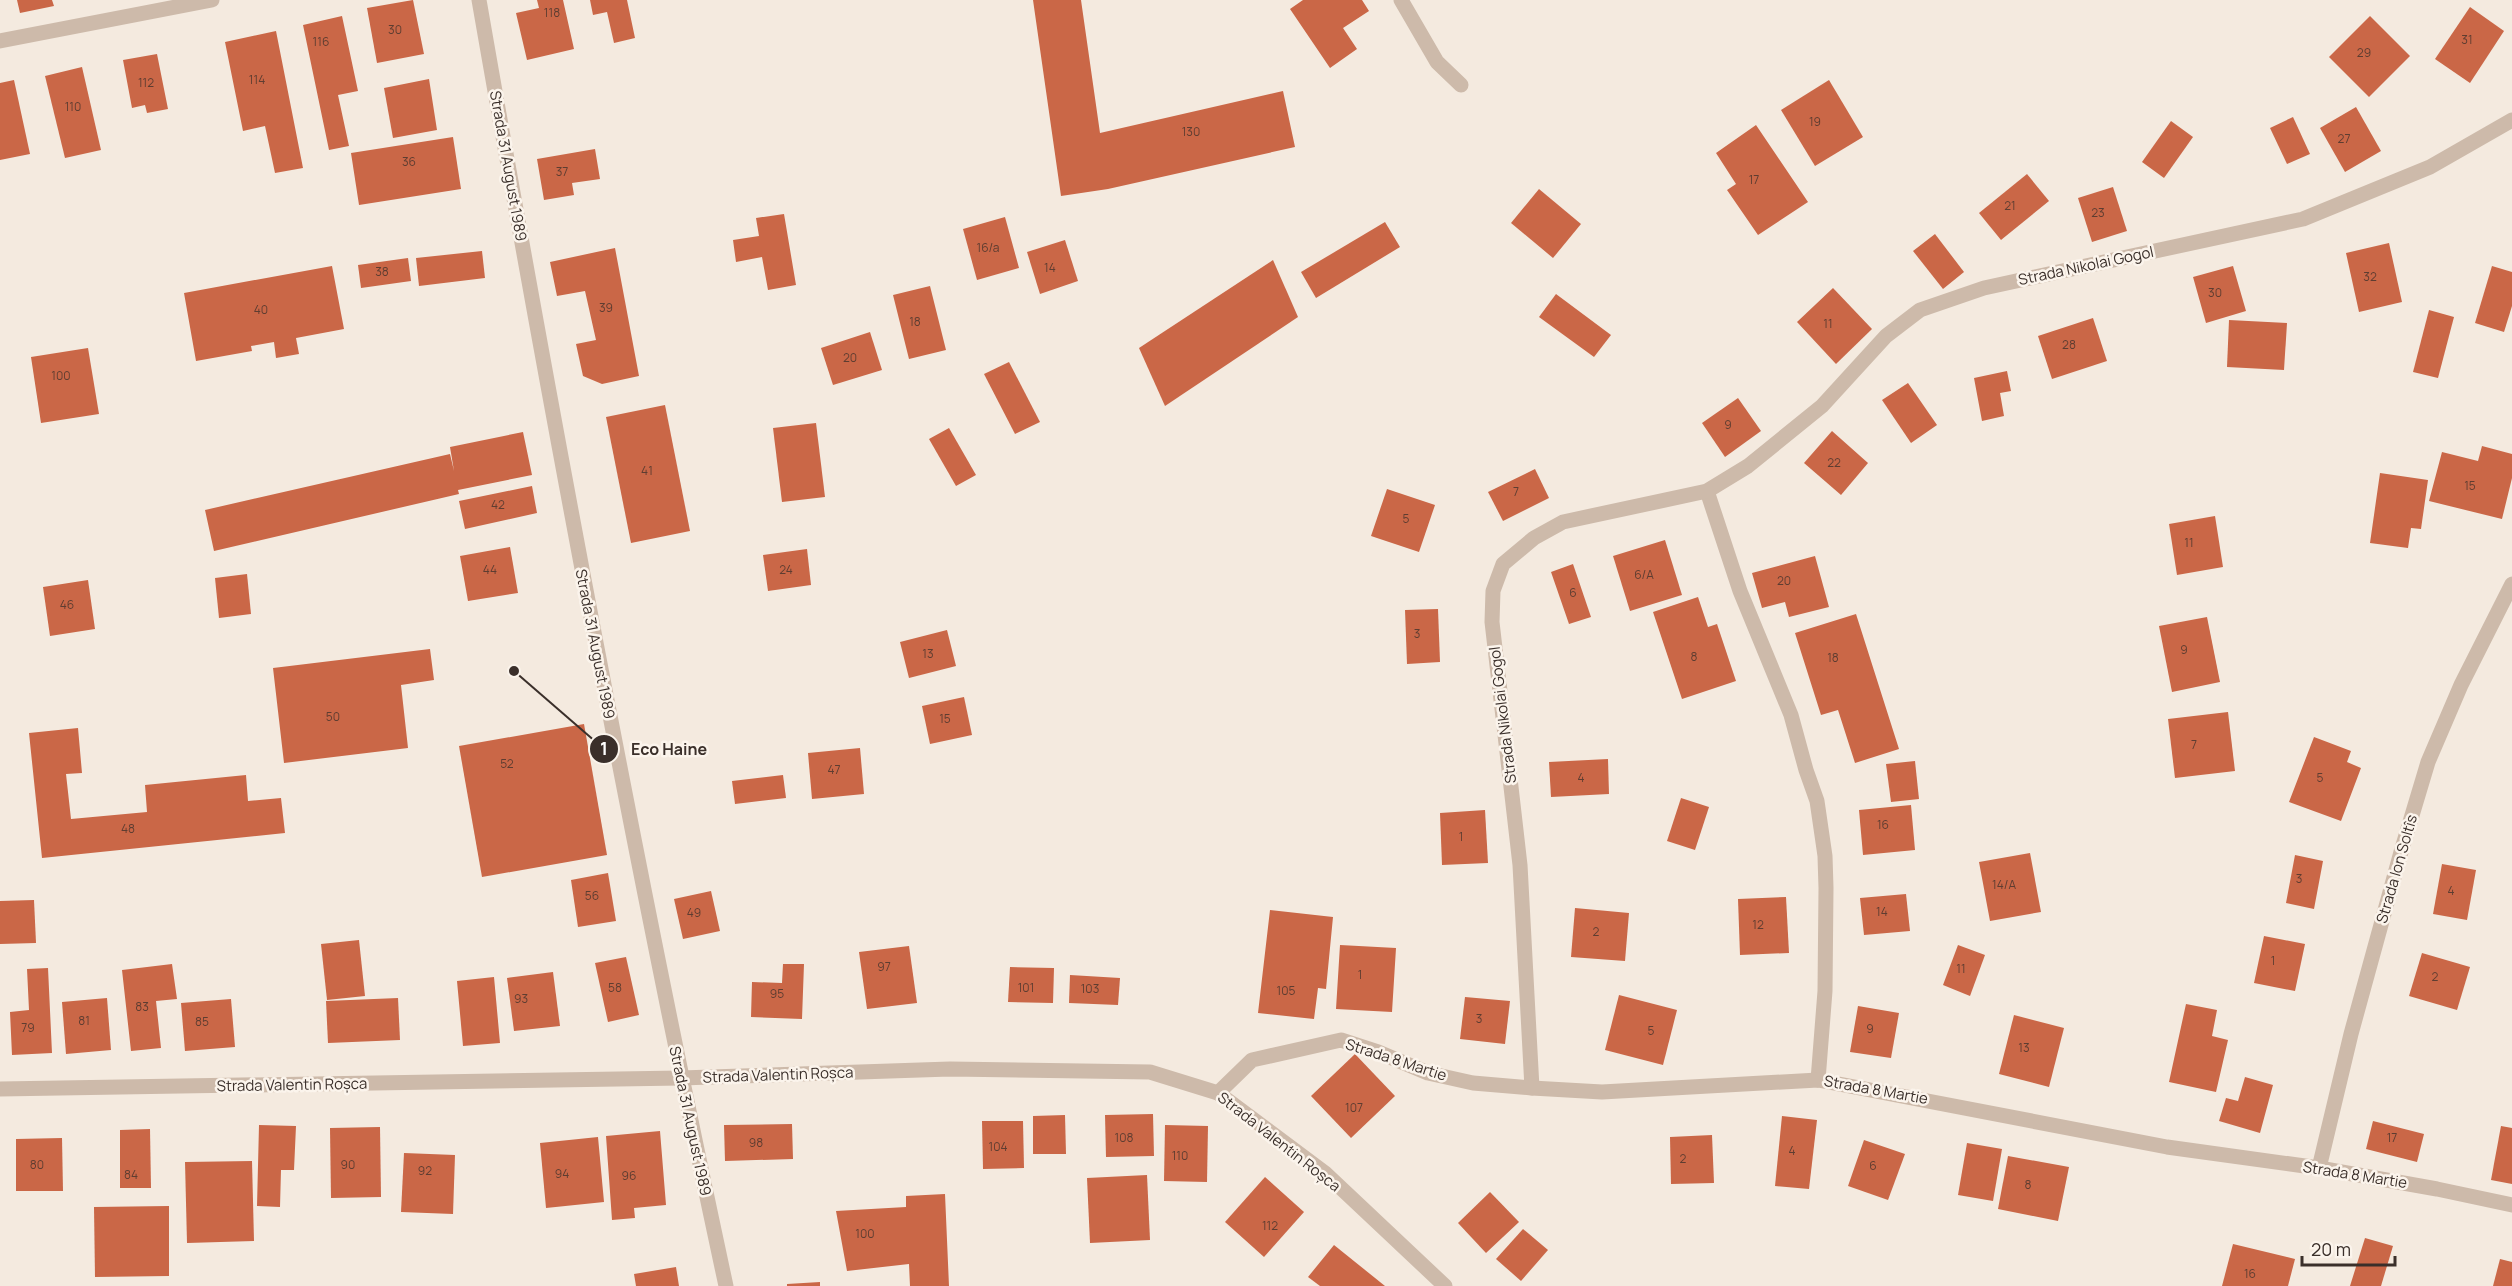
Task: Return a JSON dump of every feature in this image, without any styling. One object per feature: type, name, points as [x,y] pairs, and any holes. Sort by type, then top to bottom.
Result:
[{"type":"street","points":[[0,41],[212,0]]},
{"type":"street","name":"Strada 31 August 1989","points":[[479,0],[555,433],[681,1078],[726,1286]]},
{"type":"street","points":[[1401,0],[1437,62],[1461,85]]},
{"type":"street","name":"Strada Nikolai Gogol","points":[[1532,1088],[1520,865],[1492,622],[1492,591],[1503,564],[1534,538],[1563,522],[1707,491],[1748,466],[1822,406],[1886,336],[1920,310],[1984,288],[2303,219],[2430,167],[2512,120]]},
{"type":"street","points":[[1707,491],[1740,591],[1791,715],[1817,801],[1825,856],[1826,888],[1825,991],[1818,1080]]},
{"type":"street","name":"Strada Ion Soltîs","points":[[2319,1168],[2351,1034],[2428,762],[2461,685],[2512,584]]},
{"type":"street","name":"Strada 8 Martie","points":[[1218,1093],[1252,1060],[1341,1040],[1378,1052],[1428,1073],[1473,1083],[1532,1088],[1602,1092],[1714,1088],[1818,1080],[2167,1147],[2319,1168],[2437,1188],[2512,1205]]},
{"type":"street","name":"Strada Valentin Roșca","points":[[0,1089],[681,1078],[950,1069],[1150,1072],[1218,1093],[1325,1173],[1445,1286]]},
{"type":"building","points":[[17,0],[52,0],[54,6],[20,13]]},
{"type":"building","points":[[413,0],[424,54],[377,63],[367,8]]},
{"type":"building","points":[[537,0],[563,0],[574,49],[527,60],[516,13],[539,8]]},
{"type":"building","points":[[590,0],[627,0],[635,38],[614,43],[607,12],[593,15]]},
{"type":"building","points":[[1033,0],[1081,0],[1100,133],[1283,91],[1295,147],[1108,189],[1061,196]]},
{"type":"building","points":[[1303,0],[1362,0],[1369,11],[1343,28],[1357,49],[1330,68],[1290,9]]},
{"type":"building","points":[[2470,7],[2504,31],[2470,83],[2435,59]]},
{"type":"building","points":[[342,16],[358,91],[338,95],[349,146],[329,150],[303,25]]},
{"type":"building","points":[[2370,16],[2410,56],[2369,97],[2329,57]]},
{"type":"building","points":[[276,31],[303,168],[275,173],[265,126],[243,131],[225,42]]},
{"type":"building","points":[[157,54],[168,109],[147,113],[145,105],[132,108],[123,60]]},
{"type":"building","points":[[82,67],[101,150],[65,158],[45,76]]},
{"type":"building","points":[[429,79],[437,130],[393,138],[384,88]]},
{"type":"building","points":[[14,80],[30,154],[0,160],[0,83]]},
{"type":"building","points":[[1829,80],[1863,137],[1815,166],[1781,110]]},
{"type":"building","points":[[2356,107],[2381,151],[2345,172],[2320,128]]},
{"type":"building","points":[[2293,117],[2310,154],[2287,164],[2270,128]]},
{"type":"building","points":[[2171,121],[2193,137],[2164,178],[2142,162]]},
{"type":"building","points":[[1756,125],[1808,202],[1758,235],[1727,190],[1736,184],[1716,153]]},
{"type":"building","points":[[453,137],[461,189],[359,205],[351,153]]},
{"type":"building","points":[[595,149],[600,179],[572,183],[574,195],[544,200],[537,159]]},
{"type":"building","points":[[2027,174],[2049,201],[2001,240],[1979,213]]},
{"type":"building","points":[[2113,187],[2127,231],[2092,242],[2078,198]]},
{"type":"building","points":[[1539,189],[1581,224],[1553,258],[1511,223]]},
{"type":"building","points":[[784,214],[796,285],[768,290],[762,257],[736,262],[733,240],[759,236],[756,218]]},
{"type":"building","points":[[1005,217],[1019,268],[977,280],[963,229]]},
{"type":"building","points":[[1385,222],[1400,247],[1316,298],[1301,272]]},
{"type":"building","points":[[1935,234],[1964,272],[1943,289],[1913,251]]},
{"type":"building","points":[[1065,240],[1078,281],[1040,294],[1027,252]]},
{"type":"building","points":[[2389,243],[2402,302],[2359,312],[2346,253]]},
{"type":"building","points":[[615,248],[639,376],[602,384],[583,376],[576,344],[596,340],[585,291],[557,296],[550,262]]},
{"type":"building","points":[[482,251],[485,278],[419,286],[416,258]]},
{"type":"building","points":[[408,258],[411,281],[361,288],[358,265]]},
{"type":"building","points":[[1273,260],[1298,317],[1165,406],[1139,348]]},
{"type":"building","points":[[332,266],[344,329],[296,338],[299,354],[276,358],[274,342],[251,346],[252,351],[196,361],[184,293]]},
{"type":"building","points":[[2233,266],[2246,311],[2206,323],[2193,277]]},
{"type":"building","points":[[2492,266],[2512,272],[2512,306],[2504,332],[2475,323]]},
{"type":"building","points":[[930,286],[946,350],[909,359],[893,295]]},
{"type":"building","points":[[1833,288],[1872,329],[1836,364],[1797,322]]},
{"type":"building","points":[[1556,294],[1611,335],[1594,357],[1539,317]]},
{"type":"building","points":[[2429,310],[2454,317],[2438,378],[2413,372]]},
{"type":"building","points":[[2093,318],[2107,361],[2052,379],[2038,336]]},
{"type":"building","points":[[2229,320],[2287,323],[2284,370],[2227,367]]},
{"type":"building","points":[[870,332],[882,370],[833,385],[821,348]]},
{"type":"building","points":[[88,348],[99,414],[41,423],[31,357]]},
{"type":"building","points":[[1009,362],[1040,422],[1015,434],[984,374]]},
{"type":"building","points":[[2007,371],[2011,391],[2000,393],[2004,416],[1982,421],[1974,378]]},
{"type":"building","points":[[1908,383],[1937,425],[1911,443],[1882,400]]},
{"type":"building","points":[[1738,398],[1761,431],[1725,457],[1702,423]]},
{"type":"building","points":[[665,405],[690,531],[631,543],[606,417]]},
{"type":"building","points":[[816,423],[825,497],[782,502],[773,428]]},
{"type":"building","points":[[949,428],[976,475],[956,486],[929,439]]},
{"type":"building","points":[[1832,431],[1868,463],[1841,495],[1804,463]]},
{"type":"building","points":[[523,432],[532,475],[458,490],[459,494],[214,551],[205,510],[450,454],[454,471],[450,447]]},
{"type":"building","points":[[2482,446],[2512,454],[2512,478],[2502,519],[2429,501],[2442,452],[2478,461]]},
{"type":"building","points":[[1535,469],[1549,498],[1503,521],[1488,492]]},
{"type":"building","points":[[2380,473],[2428,480],[2421,529],[2411,528],[2408,548],[2370,543]]},
{"type":"building","points":[[532,486],[537,513],[465,529],[459,501]]},
{"type":"building","points":[[1387,489],[1435,505],[1419,552],[1371,536]]},
{"type":"building","points":[[2215,516],[2223,567],[2177,575],[2169,524]]},
{"type":"building","points":[[1665,540],[1682,595],[1630,611],[1613,556]]},
{"type":"building","points":[[510,547],[518,593],[468,601],[460,556]]},
{"type":"building","points":[[807,549],[811,585],[768,591],[763,555]]},
{"type":"building","points":[[1815,556],[1829,607],[1789,617],[1785,602],[1762,608],[1752,573]]},
{"type":"building","points":[[1573,564],[1591,617],[1569,624],[1551,572]]},
{"type":"building","points":[[247,574],[251,614],[219,618],[215,578]]},
{"type":"building","points":[[88,580],[95,629],[50,636],[43,587]]},
{"type":"building","points":[[1698,597],[1708,627],[1717,624],[1736,681],[1682,699],[1653,612]]},
{"type":"building","points":[[1438,609],[1440,662],[1407,664],[1405,610]]},
{"type":"building","points":[[1856,614],[1899,749],[1855,763],[1838,710],[1821,715],[1795,633]]},
{"type":"building","points":[[2207,617],[2220,682],[2172,692],[2159,626]]},
{"type":"building","points":[[947,630],[956,666],[909,678],[900,642]]},
{"type":"building","points":[[430,649],[434,680],[401,685],[408,748],[284,763],[273,668]]},
{"type":"building","points":[[964,697],[972,735],[930,744],[922,706]]},
{"type":"building","points":[[2228,712],[2235,771],[2175,778],[2168,719]]},
{"type":"building","points":[[584,724],[607,855],[482,877],[459,746]]},
{"type":"building","points":[[78,728],[82,773],[66,774],[71,819],[147,812],[145,785],[246,775],[248,801],[281,798],[285,833],[42,858],[29,733]]},
{"type":"building","points":[[2314,737],[2351,751],[2347,762],[2361,768],[2341,821],[2289,802]]},
{"type":"building","points":[[860,748],[864,794],[812,799],[808,753]]},
{"type":"building","points":[[1608,759],[1609,794],[1551,797],[1549,762]]},
{"type":"building","points":[[1915,761],[1919,799],[1891,802],[1886,764]]},
{"type":"building","points":[[783,775],[786,798],[735,804],[732,781]]},
{"type":"building","points":[[1681,798],[1709,807],[1695,850],[1667,841]]},
{"type":"building","points":[[1911,805],[1915,850],[1863,855],[1859,810]]},
{"type":"building","points":[[1485,810],[1488,863],[1442,865],[1440,813]]},
{"type":"building","points":[[2030,853],[2041,912],[1990,921],[1979,862]]},
{"type":"building","points":[[2295,855],[2323,861],[2314,909],[2286,903]]},
{"type":"building","points":[[2442,864],[2476,870],[2467,920],[2433,914]]},
{"type":"building","points":[[608,873],[616,921],[578,927],[571,880]]},
{"type":"building","points":[[711,891],[720,931],[683,939],[674,899]]},
{"type":"building","points":[[1906,894],[1910,931],[1864,935],[1860,898]]},
{"type":"building","points":[[1786,897],[1789,953],[1740,955],[1738,899]]},
{"type":"building","points":[[34,900],[36,943],[0,944],[0,901]]},
{"type":"building","points":[[1575,908],[1629,913],[1625,961],[1571,957]]},
{"type":"building","points":[[1270,910],[1333,917],[1326,989],[1318,988],[1314,1019],[1258,1013]]},
{"type":"building","points":[[2264,936],[2305,944],[2295,991],[2254,983]]},
{"type":"building","points":[[359,940],[365,996],[327,1000],[321,944]]},
{"type":"building","points":[[1340,945],[1396,948],[1392,1012],[1336,1009]]},
{"type":"building","points":[[1958,945],[1985,955],[1970,996],[1943,985]]},
{"type":"building","points":[[909,946],[917,1003],[867,1009],[859,952]]},
{"type":"building","points":[[2422,953],[2470,967],[2457,1010],[2409,996]]},
{"type":"building","points":[[626,957],[639,1015],[608,1022],[595,963]]},
{"type":"building","points":[[172,964],[177,999],[156,1001],[161,1048],[131,1051],[122,970]]},
{"type":"building","points":[[783,964],[804,964],[802,1019],[751,1017],[752,982],[782,983]]},
{"type":"building","points":[[1010,967],[1054,968],[1053,1003],[1008,1002]]},
{"type":"building","points":[[48,968],[52,1053],[12,1055],[10,1012],[29,1010],[27,969]]},
{"type":"building","points":[[553,972],[560,1026],[514,1031],[507,978]]},
{"type":"building","points":[[1070,975],[1120,978],[1118,1005],[1069,1003]]},
{"type":"building","points":[[494,977],[500,1043],[463,1046],[457,981]]},
{"type":"building","points":[[1619,995],[1677,1010],[1663,1065],[1605,1050]]},
{"type":"building","points":[[1465,997],[1510,1001],[1505,1044],[1460,1039]]},
{"type":"building","points":[[107,998],[111,1050],[66,1054],[62,1002]]},
{"type":"building","points":[[398,998],[400,1040],[328,1043],[326,1001]]},
{"type":"building","points":[[231,999],[235,1047],[185,1051],[181,1003]]},
{"type":"building","points":[[2186,1004],[2217,1010],[2212,1036],[2228,1040],[2216,1092],[2169,1082]]},
{"type":"building","points":[[1858,1006],[1899,1013],[1891,1058],[1850,1052]]},
{"type":"building","points":[[2014,1015],[2064,1028],[2049,1087],[1999,1074]]},
{"type":"building","points":[[1355,1054],[1395,1096],[1351,1138],[1311,1096]]},
{"type":"building","points":[[2245,1077],[2273,1085],[2260,1133],[2219,1121],[2226,1098],[2238,1101]]},
{"type":"building","points":[[1153,1114],[1154,1156],[1106,1157],[1105,1115]]},
{"type":"building","points":[[1065,1115],[1066,1154],[1033,1154],[1033,1116]]},
{"type":"building","points":[[1782,1116],[1817,1120],[1809,1189],[1775,1186]]},
{"type":"building","points":[[982,1121],[1023,1121],[1024,1168],[983,1169]]},
{"type":"building","points":[[2373,1121],[2424,1134],[2417,1162],[2366,1149]]},
{"type":"building","points":[[792,1124],[793,1159],[725,1161],[724,1125]]},
{"type":"building","points":[[259,1125],[296,1126],[294,1170],[281,1170],[280,1207],[257,1206]]},
{"type":"building","points":[[1165,1125],[1208,1126],[1207,1182],[1164,1181]]},
{"type":"building","points":[[2501,1126],[2512,1128],[2512,1184],[2491,1180]]},
{"type":"building","points":[[380,1127],[381,1197],[331,1198],[330,1128]]},
{"type":"building","points":[[150,1129],[151,1188],[120,1188],[120,1130]]},
{"type":"building","points":[[660,1131],[666,1205],[634,1208],[635,1218],[612,1220],[606,1136]]},
{"type":"building","points":[[1712,1135],[1714,1183],[1671,1184],[1670,1137]]},
{"type":"building","points":[[598,1137],[604,1202],[546,1208],[540,1143]]},
{"type":"building","points":[[62,1138],[63,1191],[16,1191],[16,1139]]},
{"type":"building","points":[[1864,1140],[1905,1154],[1888,1200],[1848,1186]]},
{"type":"building","points":[[1967,1143],[2002,1149],[1993,1201],[1958,1195]]},
{"type":"building","points":[[404,1153],[455,1155],[453,1214],[401,1212]]},
{"type":"building","points":[[2008,1156],[2069,1167],[2058,1221],[1998,1209]]},
{"type":"building","points":[[252,1161],[254,1241],[187,1243],[185,1162]]},
{"type":"building","points":[[1147,1175],[1150,1240],[1090,1243],[1087,1178]]},
{"type":"building","points":[[1265,1177],[1304,1212],[1264,1257],[1225,1222]]},
{"type":"building","points":[[1490,1192],[1519,1222],[1486,1253],[1458,1223]]},
{"type":"building","points":[[945,1194],[949,1286],[910,1286],[909,1264],[847,1271],[836,1211],[906,1207],[906,1196]]},
{"type":"building","points":[[169,1206],[169,1276],[95,1277],[94,1207]]},
{"type":"building","points":[[1523,1229],[1548,1250],[1521,1281],[1496,1259]]},
{"type":"building","points":[[2365,1238],[2393,1246],[2381,1286],[2350,1286]]},
{"type":"building","points":[[2233,1244],[2295,1259],[2288,1286],[2222,1286]]},
{"type":"building","points":[[1334,1245],[1385,1286],[1320,1286],[1308,1277]]},
{"type":"building","points":[[2500,1259],[2512,1262],[2512,1286],[2493,1286]]},
{"type":"building","points":[[676,1267],[679,1286],[636,1286],[634,1274]]},
{"type":"building","points":[[820,1282],[820,1286],[787,1286],[787,1284]]},
{"type":"place","name":"Eco Haine","points":[[514,671]]}]
